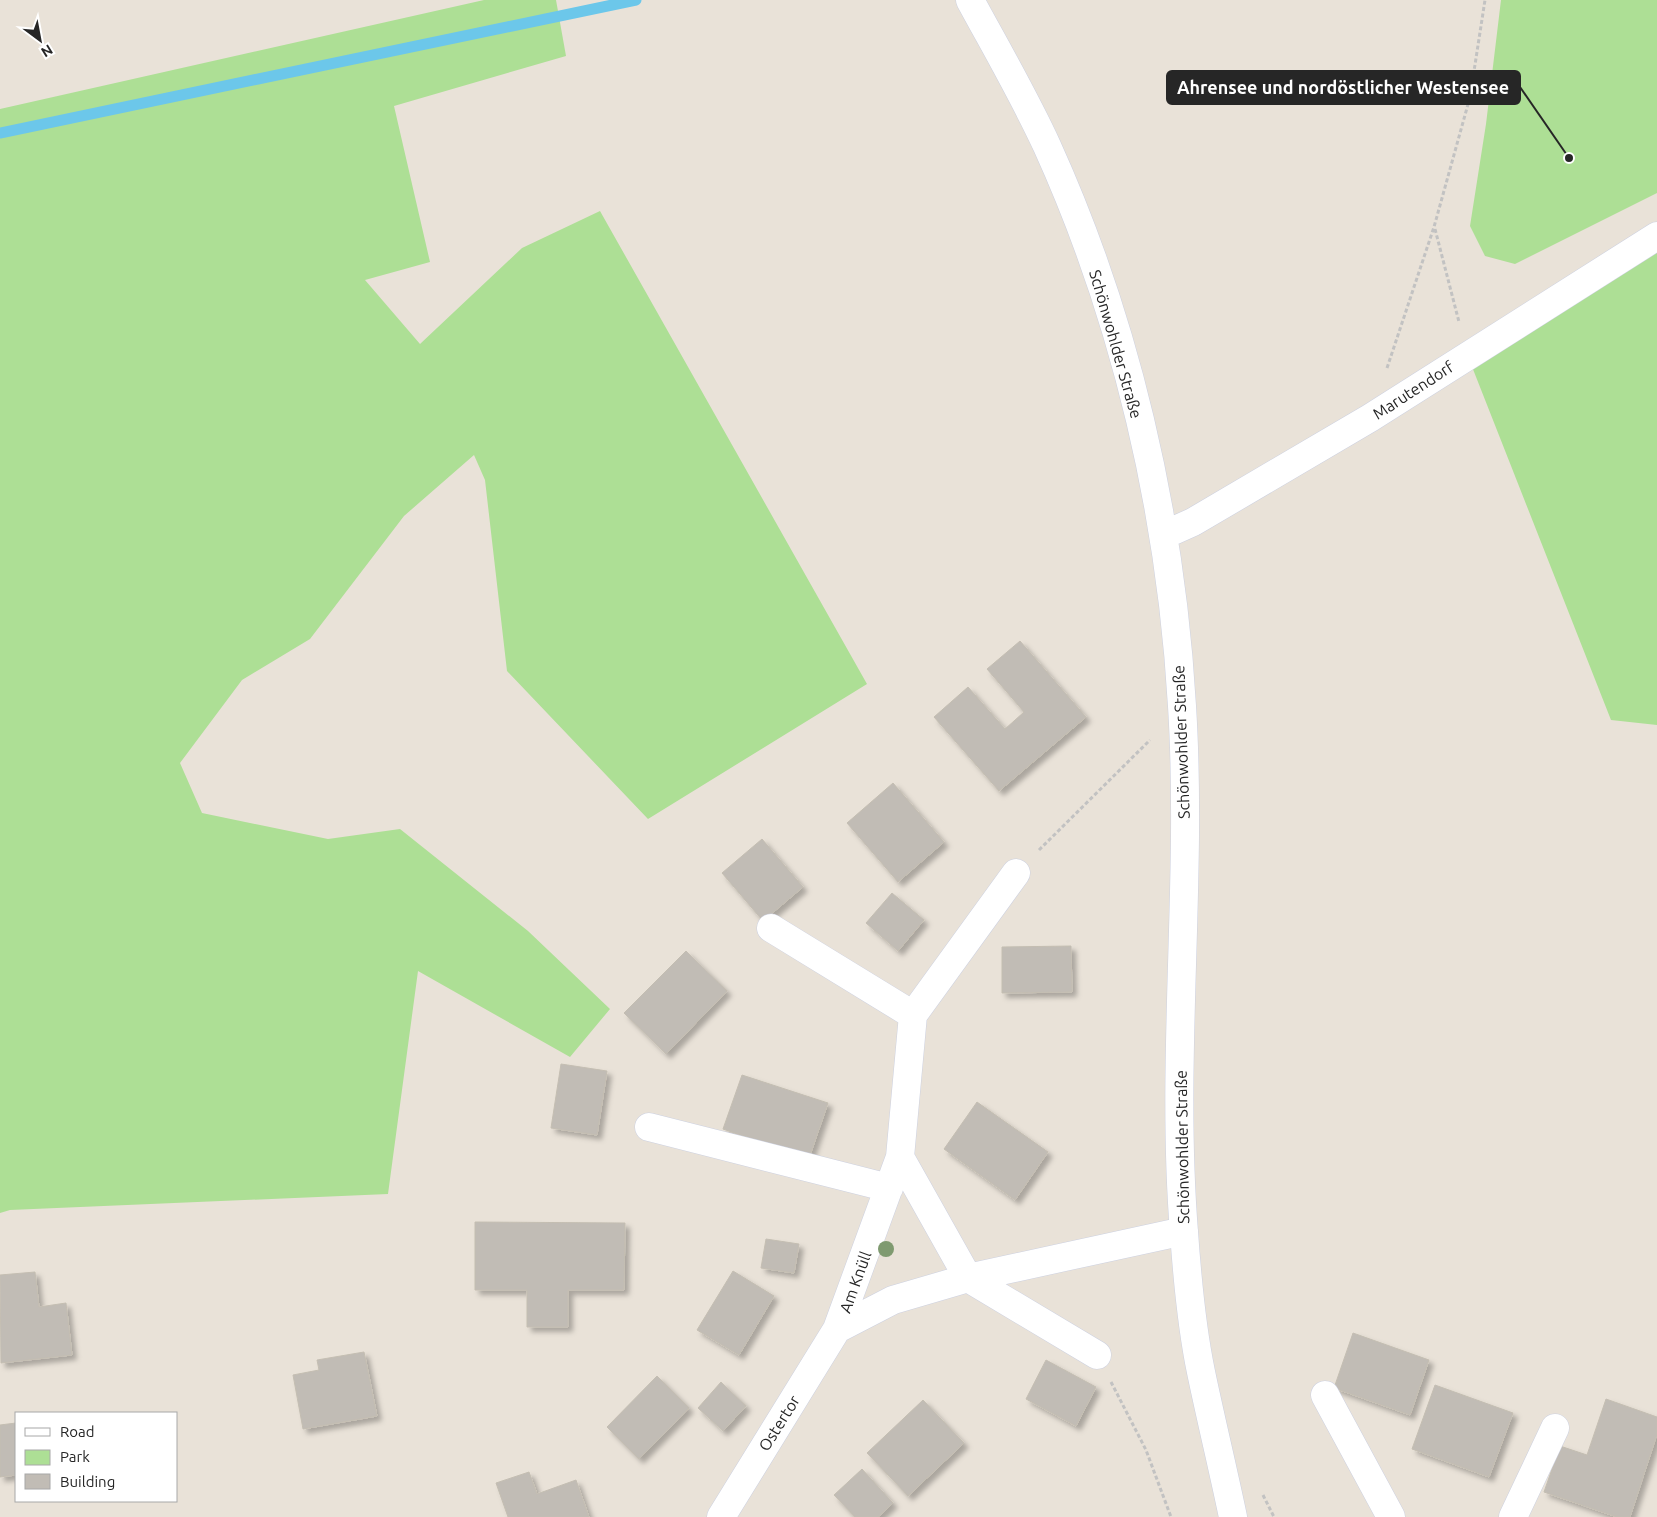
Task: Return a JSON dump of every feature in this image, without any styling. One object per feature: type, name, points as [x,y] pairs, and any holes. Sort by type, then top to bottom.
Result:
[{"type":"street","name":"Schönwohlder Straße","points":[[970,0],[1019,89],[1048,147],[1086,243],[1133,395],[1164,534],[1174,615],[1182,708],[1185,810],[1180,1123],[1184,1231],[1200,1367],[1233,1517]]},
{"type":"street","name":"Marutendorf","points":[[1164,534],[1193,522],[1370,418],[1468,354],[1657,236]]},
{"type":"street","points":[[771,928],[913,1015],[1016,873]]},
{"type":"street","name":"Am Knüll","points":[[837,1329],[900,1157],[913,1015]]},
{"type":"street","points":[[649,1127],[889,1188]]},
{"type":"street","points":[[900,1157],[968,1278],[1097,1355]]},
{"type":"street","name":"Am Knüll","points":[[837,1329],[893,1300],[968,1278],[1184,1231]]},
{"type":"street","name":"Ostertor","points":[[721,1517],[837,1329]]},
{"type":"street","points":[[1325,1395],[1391,1517]]},
{"type":"street","points":[[1510,1517],[1555,1428]]},
{"type":"path","points":[[1370,418],[1434,227],[1470,97],[1484,0]]},
{"type":"path","points":[[1434,227],[1468,354]]},
{"type":"path","points":[[1016,873],[1182,708]]},
{"type":"path","points":[[1097,1355],[1146,1450],[1171,1517]]},
{"type":"path","points":[[1262,1494],[1274,1517]]},
{"type":"green space","points":[[484,0],[556,0],[566,56],[394,106],[430,262],[365,280],[420,344],[522,248],[600,211],[867,684],[648,819],[507,671],[485,480],[474,455],[404,516],[310,639],[242,680],[180,763],[202,813],[328,839],[400,829],[528,931],[610,1009],[570,1057],[418,971],[388,1194],[10,1210],[0,1213],[0,109]]},
{"type":"green space","points":[[1501,0],[1657,0],[1657,193],[1515,264],[1485,256],[1470,226],[1486,124]]},
{"type":"green space","points":[[1657,236],[1657,725],[1611,720],[1467,354]]},
{"type":"building","points":[[1020,641],[1086,717],[999,791],[934,717],[968,687],[1005,729],[1024,712],[987,669]]},
{"type":"building","points":[[893,783],[944,842],[898,882],[847,823]]},
{"type":"building","points":[[762,839],[803,887],[763,921],[722,873]]},
{"type":"building","points":[[892,893],[924,920],[898,951],[866,923]]},
{"type":"building","points":[[1071,946],[1072,992],[1002,993],[1002,947]]},
{"type":"building","points":[[686,951],[727,991],[666,1054],[624,1013]]},
{"type":"building","points":[[561,1064],[607,1071],[597,1135],[551,1128]]},
{"type":"building","points":[[742,1075],[828,1103],[809,1158],[723,1129]]},
{"type":"building","points":[[977,1102],[1048,1152],[1015,1200],[944,1149]]},
{"type":"building","points":[[475,1222],[625,1223],[624,1290],[568,1290],[568,1327],[527,1327],[527,1290],[475,1290]]},
{"type":"building","points":[[766,1239],[799,1244],[794,1273],[761,1268]]},
{"type":"building","points":[[733,1271],[774,1296],[739,1355],[697,1330]]},
{"type":"building","points":[[35,1272],[39,1307],[66,1303],[72,1355],[1,1363],[0,1275]]},
{"type":"building","points":[[1353,1333],[1429,1360],[1410,1415],[1334,1388]]},
{"type":"building","points":[[364,1352],[377,1416],[303,1429],[293,1375],[319,1370],[317,1360]]},
{"type":"building","points":[[1046,1360],[1096,1387],[1076,1426],[1026,1399]]},
{"type":"building","points":[[657,1376],[689,1408],[639,1459],[607,1427]]},
{"type":"building","points":[[721,1382],[746,1406],[723,1431],[698,1408]]},
{"type":"building","points":[[1435,1385],[1513,1413],[1489,1477],[1412,1449]]},
{"type":"building","points":[[1606,1399],[1657,1417],[1657,1434],[1630,1517],[1617,1517],[1544,1492],[1560,1446],[1587,1455]]},
{"type":"building","points":[[923,1400],[964,1443],[908,1496],[867,1453]]},
{"type":"building","points":[[15,1423],[15,1475],[0,1477],[0,1425]]},
{"type":"building","points":[[862,1469],[893,1503],[878,1517],[855,1517],[834,1495]]},
{"type":"building","points":[[529,1472],[537,1494],[576,1480],[589,1517],[508,1517],[496,1483]]},
{"type":"waterway","points":[[0,133],[636,0]]},
{"type":"place","name":"Ahrensee und nordöstlicher Westensee","points":[[1569,158]]}]
